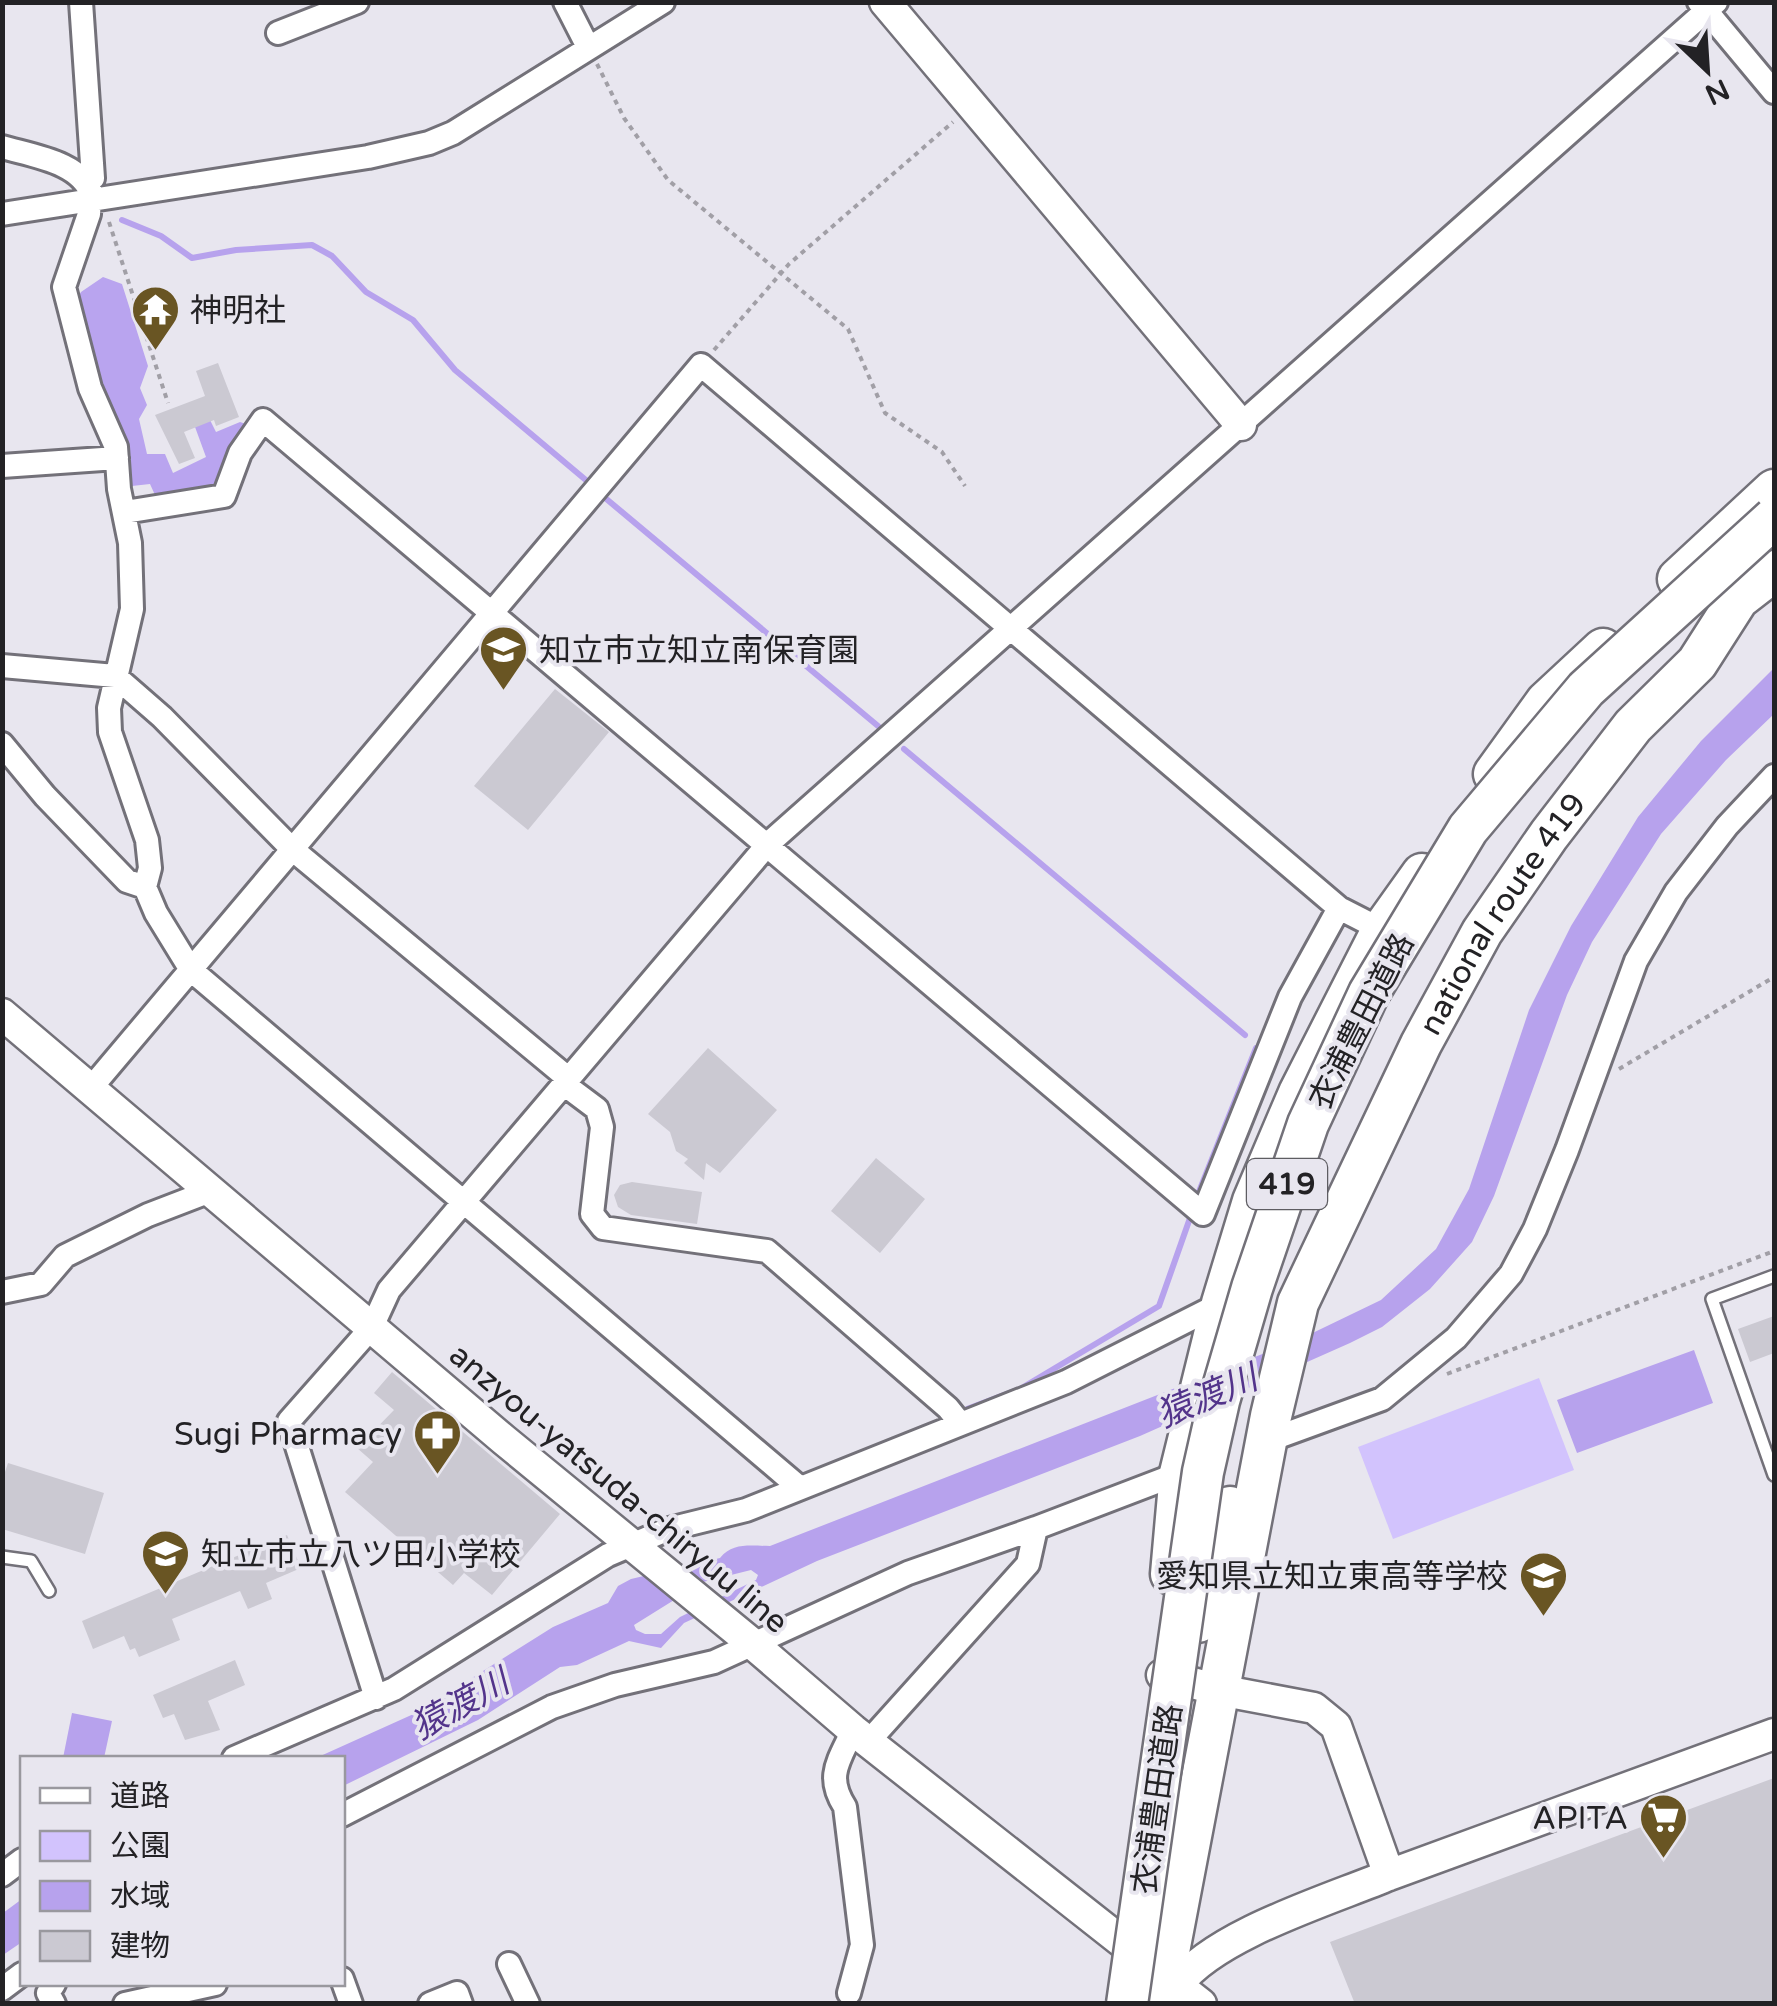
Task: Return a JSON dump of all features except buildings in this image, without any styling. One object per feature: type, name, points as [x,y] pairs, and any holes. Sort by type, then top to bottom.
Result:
[{"type":"highway","name":"419","points":[[1117,2004],[1162,1675],[1180,1474],[1253,1201],[1299,1093],[1382,930],[1546,702],[1774,490]]},
{"type":"highway","name":"衣浦豊田道路","points":[[1128,2004],[1203,1472],[1252,1288],[1308,1124],[1368,993],[1468,829],[1586,690],[1774,518]]},
{"type":"highway","name":"衣浦豊田道路","points":[[1169,1993],[1198,1622],[1251,1352],[1282,1247],[1310,1176],[1376,1024],[1476,858],[1555,760],[1629,681],[1774,544]]},
{"type":"highway","name":"national route 419","points":[[1269,1428],[1298,1303],[1421,1044],[1482,932],[1549,835],[1633,726],[1697,663],[1738,599],[1774,571]]},
{"type":"highway","name":"衣浦豊田道路","points":[[1198,1622],[1276,1328],[1309,1227],[1350,1126],[1382,1063],[1432,970],[1592,750],[1682,652],[1738,599]]},
{"type":"highway","name":"419","points":[[1169,1993],[1219,1690],[1269,1428]]},
{"type":"street","points":[[81,2],[93,195],[64,287],[90,388],[118,458],[119,489],[130,543],[132,609],[109,708],[110,732],[147,840],[150,868],[145,887],[156,914],[191,970],[800,1488]]},
{"type":"street","points":[[278,33],[356,2]]},
{"type":"street","points":[[566,2],[588,47]]},
{"type":"street","points":[[2,214],[93,195],[368,158],[429,144],[663,2]]},
{"type":"street","points":[[885,2],[1241,425]]},
{"type":"street","points":[[376,1698],[288,1421],[372,1327],[389,1290],[768,844],[1707,5],[1774,92]]},
{"type":"street","points":[[2,147],[63,166],[93,195]]},
{"type":"street","points":[[91,1088],[701,365],[1339,908],[1382,930]]},
{"type":"street","points":[[125,512],[224,496],[240,453],[263,420],[1203,1214],[1290,997],[1339,908]]},
{"type":"street","points":[[2,466],[118,458]]},
{"type":"street","points":[[2,666],[115,676],[162,717],[292,848],[597,1109],[602,1127],[592,1214],[604,1228],[768,1251],[948,1408],[960,1423]]},
{"type":"street","points":[[2,744],[45,796],[127,882],[145,887]]},
{"type":"street","points":[[1269,1428],[1382,1399],[1456,1338],[1511,1274],[1535,1230],[1636,960],[1676,892],[1727,826],[1774,776]]},
{"type":"street","name":"anzyou-yatsuda-chiryuu line","points":[[2,1014],[630,1545],[861,1736],[1127,1947],[1169,1993]]},
{"type":"street","points":[[2,1292],[41,1284],[65,1256],[148,1215],[213,1190]]},
{"type":"street","points":[[239,1756],[376,1698],[608,1554],[670,1529],[746,1510],[1220,1316]]},
{"type":"street","points":[[345,1813],[552,1707],[615,1685],[714,1662],[749,1641],[908,1572],[1180,1474]]},
{"type":"street","points":[[849,1993],[862,1945],[845,1807],[834,1790],[834,1775],[861,1736],[1028,1564],[1036,1528]]},
{"type":"street","points":[[1162,1675],[1314,1708],[1336,1726],[1389,1875]]},
{"type":"street","points":[[1169,1993],[1186,1972],[1236,1938],[1389,1875],[1774,1734]]},
{"type":"street","points":[[509,1964],[528,2004]]},
{"type":"street","points":[[125,2004],[210,1986]]},
{"type":"street","points":[[430,2004],[457,1993],[461,2004]]},
{"type":"lane","points":[[1774,1276],[1712,1299],[1774,1476]]},
{"type":"lane","points":[[2,1556],[31,1561],[49,1590]]},
{"type":"path","points":[[588,47],[624,118],[668,180],[848,328],[886,413],[942,452],[965,486]]},
{"type":"path","points":[[701,365],[782,272],[972,106]]},
{"type":"path","points":[[93,195],[168,403]]},
{"type":"path","points":[[1592,1085],[1774,977]]},
{"type":"path","points":[[1438,1378],[1774,1250]]},
{"type":"green space","points":[[1539,1378],[1574,1470],[1393,1539],[1358,1447]]},
{"type":"shaded area","points":[[103,277],[122,284],[148,366],[140,388],[147,405],[139,419],[147,454],[165,454],[173,473],[206,457],[191,416],[205,410],[216,432],[240,422],[246,424],[214,487],[155,495],[150,484],[132,486],[126,445],[98,385],[96,359],[77,299]]},
{"type":"water","name":"猿渡川","points":[[1774,668],[1774,714],[1726,760],[1661,834],[1592,942],[1567,995],[1494,1196],[1472,1242],[1430,1289],[1382,1327],[1140,1436],[817,1561],[684,1623],[661,1648],[629,1641],[577,1665],[560,1667],[478,1720],[345,1785],[345,1756],[320,1756],[418,1712],[553,1627],[608,1603],[618,1586],[631,1579],[720,1558],[737,1547],[770,1546],[1296,1341],[1381,1300],[1436,1249],[1469,1189],[1529,1010],[1571,926],[1638,817],[1701,741]],"holes":[[[751,1570],[758,1575],[756,1580],[680,1617],[661,1634],[645,1634],[634,1625],[703,1582]]]},
{"type":"water","points":[[1694,1350],[1713,1403],[1577,1453],[1557,1400]]},
{"type":"water","points":[[72,1713],[112,1721],[104,1756],[63,1756]]},
{"type":"water","points":[[20,1900],[20,1943],[3,1955],[3,1913]]},
{"type":"waterway","points":[[122,220],[161,236],[192,258],[236,250],[312,245],[332,256],[366,292],[413,320],[455,370],[587,481]]},
{"type":"waterway","points":[[604,497],[878,726]]},
{"type":"waterway","points":[[904,749],[1245,1035]]},
{"type":"waterway","points":[[1198,1194],[1256,1048]]},
{"type":"waterway","points":[[967,1409],[1020,1389],[1159,1306],[1190,1218]]},
{"type":"place","name":"神明社","points":[[155,352]]},
{"type":"place","name":"知立市立知立南保育園","points":[[504,692]]},
{"type":"place","name":"Sugi Pharmacy","points":[[437,1476]]},
{"type":"place","name":"知立市立八ツ田小学校","points":[[166,1596]]},
{"type":"place","name":"愛知県立知立東高等学校","points":[[1543,1618]]},
{"type":"place","name":"APITA","points":[[1663,1860]]}]
